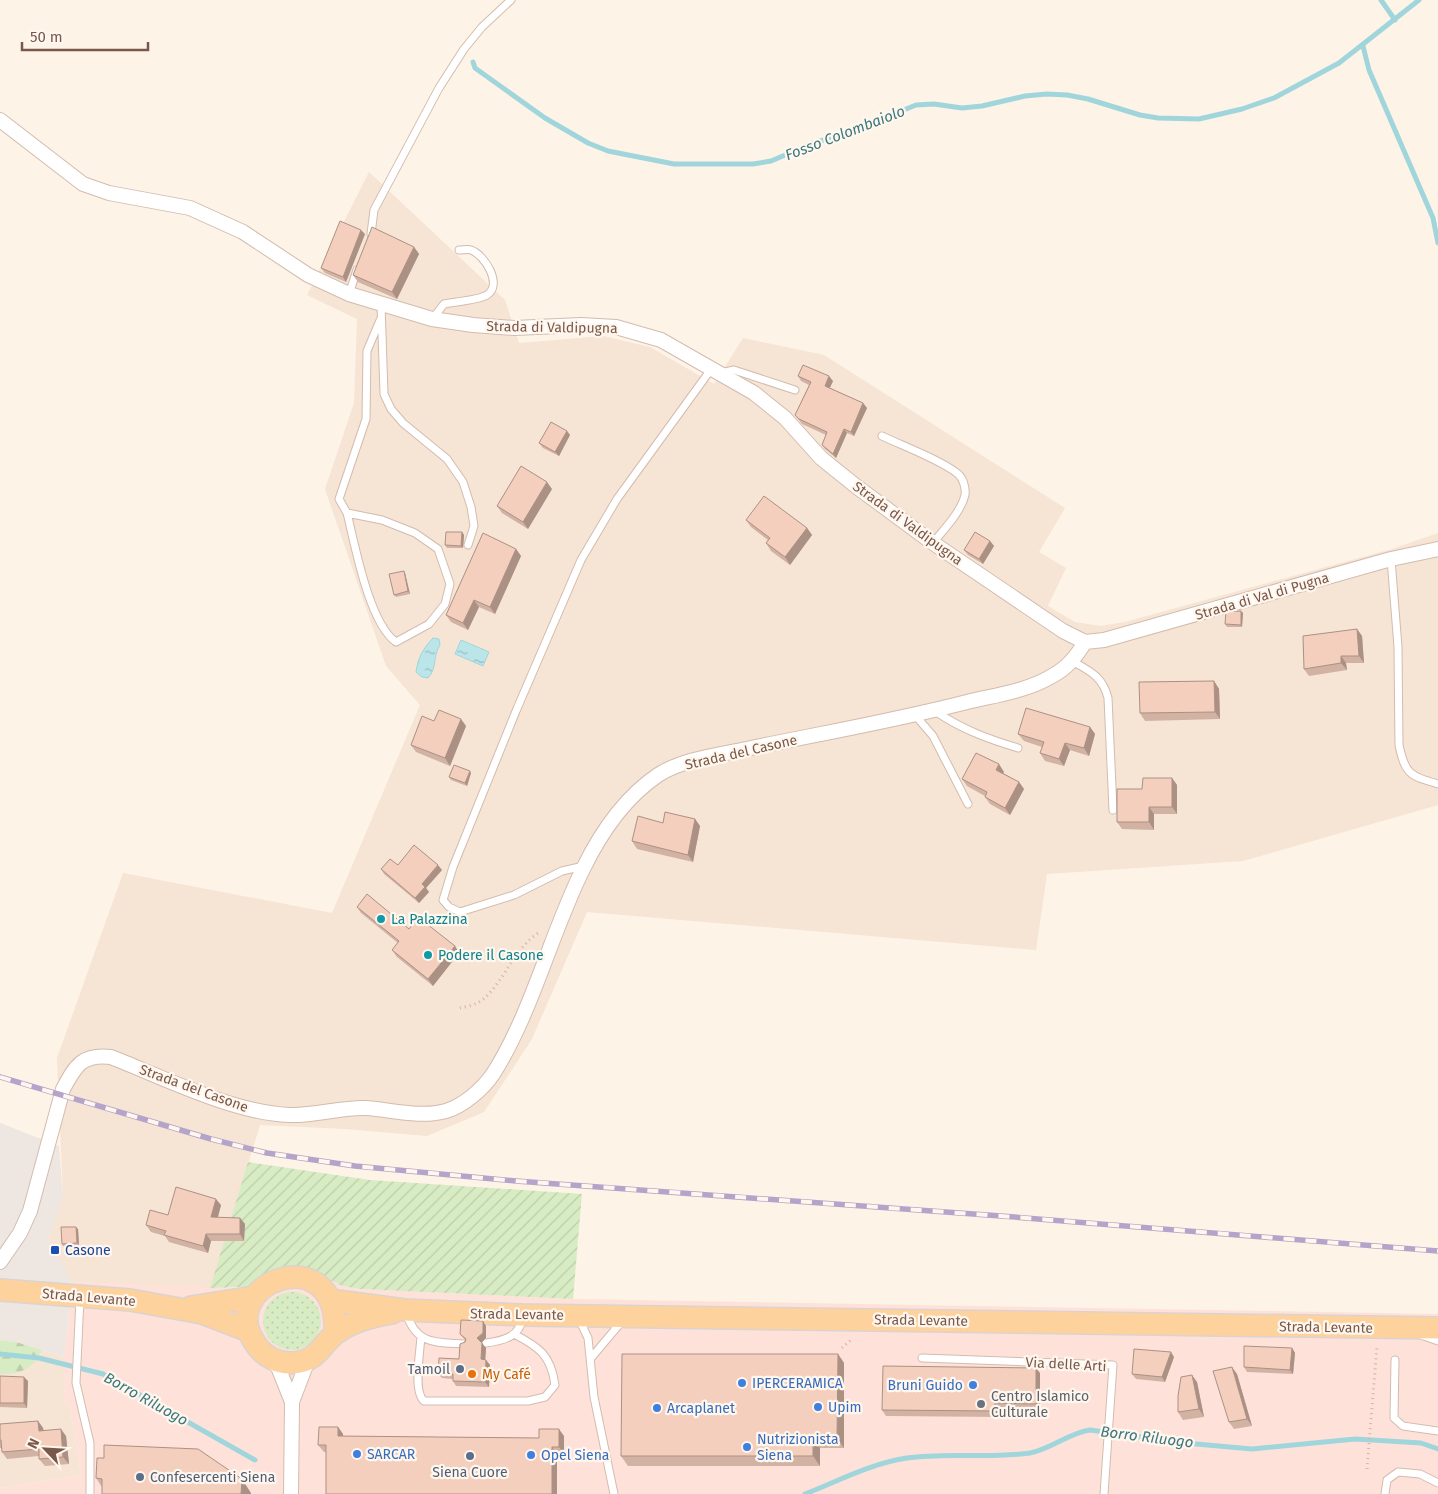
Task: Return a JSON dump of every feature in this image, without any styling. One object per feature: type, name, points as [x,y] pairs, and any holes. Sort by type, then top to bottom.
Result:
[{"type":"main road","points":[[308,1360],[282,1362],[266,1356],[256,1345],[249,1331],[249,1310],[254,1297],[268,1283],[277,1279],[296,1277],[316,1284],[330,1300],[335,1334]]},
{"type":"main road","name":"Strada Levante","points":[[0,1290],[130,1300],[213,1317],[249,1331]]},
{"type":"main road","name":"Strada Levante","points":[[178,1309],[254,1297]]},
{"type":"main road","name":"Strada Levante","points":[[330,1300],[405,1310],[522,1315],[1438,1328]]},
{"type":"main road","name":"Strada Levante","points":[[308,1360],[322,1350],[335,1334],[372,1317],[405,1310]]},
{"type":"street","name":"Strada di Valdipugna","points":[[0,120],[83,184],[109,193],[190,208],[243,232],[308,275],[381,311],[473,325],[514,328],[581,325],[616,327],[660,340],[754,393],[785,418],[821,458],[933,543],[1063,631],[1085,642]]},
{"type":"street","name":"Strada di Val di Pugna","points":[[1085,642],[1139,632],[1391,559],[1438,548]]},
{"type":"street","name":"Strada del Casone","points":[[0,1262],[26,1222],[34,1201],[63,1089],[71,1073],[84,1060],[97,1056],[111,1057],[238,1106],[262,1112],[320,1114],[344,1108],[426,1113],[447,1110],[468,1099],[492,1076],[518,1026],[560,920],[584,866],[620,810],[636,791],[662,772],[703,758],[935,710],[1029,687],[1050,677],[1072,661],[1085,642]]},
{"type":"street","points":[[266,1356],[278,1367],[292,1402]]},
{"type":"street","points":[[291,1494],[292,1402],[308,1360]]},
{"type":"lane","points":[[369,242],[374,210],[439,88],[464,49],[482,27],[511,0]]},
{"type":"lane","points":[[432,319],[444,304],[487,296],[493,288],[494,280],[481,257],[471,250],[459,250]]},
{"type":"lane","points":[[349,294],[362,258]]},
{"type":"lane","points":[[347,513],[382,520],[415,533],[438,550],[450,584],[445,604],[429,624],[396,642],[387,635],[369,597],[347,513],[339,499],[366,419],[367,351],[381,311]]},
{"type":"lane","points":[[381,311],[384,394],[391,409],[403,424],[447,459],[463,482],[471,507],[474,526],[468,545]]},
{"type":"lane","points":[[584,866],[562,871],[514,895],[460,912],[449,907],[443,900],[453,867],[512,720],[581,560],[613,506],[717,371],[734,370],[795,390]]},
{"type":"lane","points":[[882,436],[946,466],[959,474],[964,483],[965,495],[933,543]]},
{"type":"lane","points":[[1391,559],[1398,647],[1400,745],[1404,768],[1416,776],[1438,784]]},
{"type":"lane","points":[[1072,661],[1097,675],[1105,684],[1108,698],[1113,810]]},
{"type":"lane","points":[[935,710],[948,720],[986,738],[1018,748]]},
{"type":"lane","points":[[914,714],[933,736],[968,804]]},
{"type":"lane","points":[[80,1296],[76,1383],[90,1443],[90,1494]]},
{"type":"lane","points":[[405,1310],[412,1329],[421,1337],[428,1341],[464,1344]]},
{"type":"lane","points":[[486,1343],[506,1339],[514,1334],[520,1326],[522,1315]]},
{"type":"lane","points":[[576,1315],[585,1331],[591,1358],[594,1397],[614,1494]]},
{"type":"lane","points":[[591,1358],[627,1316]]},
{"type":"lane","points":[[1410,1328],[1423,1337],[1438,1341]]},
{"type":"lane","points":[[421,1337],[418,1384],[420,1396],[424,1401],[528,1401],[545,1397],[555,1385],[550,1363],[536,1347],[514,1334]]},
{"type":"lane","name":"Via delle Arti","points":[[922,1358],[1113,1365],[1104,1494]]},
{"type":"lane","points":[[1395,1360],[1394,1418],[1403,1426],[1438,1431]]},
{"type":"lane","points":[[1385,1494],[1387,1480],[1398,1472],[1420,1474],[1438,1483]]},
{"type":"path","points":[[460,1008],[476,1004],[487,996],[529,938],[560,920]]},
{"type":"path","points":[[1366,1469],[1377,1343]]},
{"type":"shaded area","points":[[369,172],[505,300],[519,343],[603,336],[650,347],[714,384],[743,338],[824,355],[1065,508],[1039,552],[1066,568],[1048,606],[1075,622],[1100,626],[1125,622],[1392,549],[1438,533],[1438,805],[1243,861],[1047,874],[1036,950],[587,912],[532,1039],[484,1112],[427,1136],[345,1129],[260,1125],[210,1288],[72,1282],[48,1239],[63,1195],[57,1058],[123,873],[332,913],[420,705],[386,666],[325,489],[354,403],[357,319],[307,295]]},
{"type":"shaded area","points":[[0,1123],[59,1146],[63,1195],[48,1239],[72,1282],[64,1357],[16,1342],[0,1340]]},
{"type":"shaded area","points":[[294,1267],[310,1269],[342,1286],[360,1289],[573,1299],[1438,1314],[1438,1494],[0,1494],[0,1488],[81,1475],[70,1408],[64,1402],[64,1357],[72,1282],[238,1288],[247,1287],[277,1270]]},
{"type":"shaded area","points":[[42,1350],[64,1357],[64,1402],[70,1408],[81,1475],[0,1488],[0,1374],[39,1358]]},
{"type":"green space","points":[[248,1162],[370,1180],[582,1194],[573,1299],[360,1289],[342,1286],[310,1269],[294,1267],[277,1270],[247,1287],[210,1288]]},
{"type":"green space","points":[[292,1292],[308,1297],[316,1305],[321,1321],[316,1337],[308,1345],[292,1350],[276,1345],[268,1337],[263,1321],[268,1305],[276,1297]]},
{"type":"green space","points":[[0,1340],[16,1342],[42,1350],[31,1366],[26,1369],[20,1372],[0,1374]]},
{"type":"water","points":[[433,638],[439,639],[440,645],[431,674],[428,678],[422,677],[416,672],[418,662]]},
{"type":"water","points":[[461,640],[489,652],[483,666],[455,654]]},
{"type":"building","points":[[340,221],[361,230],[343,277],[321,268]]},
{"type":"building","points":[[372,227],[414,247],[392,292],[353,275]]},
{"type":"building","points":[[803,365],[829,376],[825,386],[863,403],[851,432],[844,429],[833,454],[822,445],[827,432],[799,419],[795,415],[811,382],[798,376]]},
{"type":"building","points":[[551,422],[567,431],[555,452],[539,443]]},
{"type":"building","points":[[521,466],[547,482],[523,522],[497,506]]},
{"type":"building","points":[[764,496],[807,528],[785,557],[766,543],[770,538],[746,520]]},
{"type":"building","points":[[446,532],[462,532],[461,546],[445,545]]},
{"type":"building","points":[[975,532],[990,541],[979,559],[964,550]]},
{"type":"building","points":[[483,533],[516,549],[490,607],[474,600],[463,623],[446,615]]},
{"type":"building","points":[[404,571],[408,591],[394,595],[389,574]]},
{"type":"building","points":[[1241,611],[1241,625],[1225,624],[1226,612]]},
{"type":"building","points":[[1357,629],[1359,656],[1341,656],[1341,663],[1304,669],[1303,636]]},
{"type":"building","points":[[1214,681],[1215,712],[1140,713],[1139,682]]},
{"type":"building","points":[[1026,708],[1090,727],[1084,748],[1065,743],[1059,759],[1040,753],[1044,742],[1018,734]]},
{"type":"building","points":[[439,710],[461,719],[445,758],[411,745],[422,716],[434,721]]},
{"type":"building","points":[[976,753],[999,764],[996,770],[1019,782],[1005,808],[985,797],[987,792],[962,779]]},
{"type":"building","points":[[454,765],[470,771],[465,783],[449,777]]},
{"type":"building","points":[[1143,778],[1172,778],[1172,807],[1149,807],[1149,822],[1117,822],[1117,789],[1142,789]]},
{"type":"building","points":[[665,812],[695,819],[688,855],[632,841],[638,816],[663,823]]},
{"type":"building","points":[[414,845],[438,865],[422,884],[425,887],[415,898],[381,869],[390,859],[398,865]]},
{"type":"building","points":[[367,894],[409,929],[418,917],[455,946],[428,979],[392,950],[399,941],[357,907]]},
{"type":"building","points":[[176,1187],[216,1199],[211,1217],[240,1218],[240,1234],[206,1234],[203,1246],[164,1235],[166,1231],[146,1225],[150,1210],[168,1215]]},
{"type":"building","points":[[61,1227],[76,1227],[77,1243],[62,1244]]},
{"type":"building","points":[[461,1320],[483,1321],[483,1333],[477,1338],[482,1343],[481,1359],[486,1360],[485,1382],[453,1381],[453,1374],[438,1374],[439,1358],[459,1359],[460,1344],[465,1342],[466,1339],[460,1334]]},
{"type":"building","points":[[1244,1346],[1292,1348],[1290,1370],[1244,1367]]},
{"type":"building","points":[[1134,1349],[1171,1352],[1162,1377],[1132,1374]]},
{"type":"building","points":[[622,1354],[838,1354],[837,1438],[813,1438],[813,1456],[621,1456]]},
{"type":"building","points":[[883,1366],[1036,1368],[1036,1404],[995,1403],[995,1411],[882,1410]]},
{"type":"building","points":[[1232,1367],[1247,1419],[1229,1422],[1213,1371]]},
{"type":"building","points":[[1192,1375],[1199,1409],[1178,1412],[1181,1377]]},
{"type":"building","points":[[0,1376],[24,1377],[24,1403],[0,1403]]},
{"type":"building","points":[[38,1421],[39,1431],[61,1429],[63,1457],[39,1459],[39,1449],[2,1452],[0,1424]]},
{"type":"building","points":[[319,1427],[338,1427],[338,1436],[539,1438],[539,1429],[559,1429],[559,1447],[552,1447],[552,1494],[326,1494],[326,1445],[318,1445]]},
{"type":"building","points":[[104,1445],[198,1449],[242,1479],[241,1494],[102,1494],[102,1479],[96,1478],[97,1458],[104,1458]]},
{"type":"waterway","points":[[1381,0],[1395,20]]},
{"type":"waterway","name":"Fosso Colombaiolo","points":[[473,62],[475,68],[545,118],[588,143],[608,151],[674,164],[753,164],[771,161],[916,105],[934,104],[962,108],[982,106],[1025,96],[1047,94],[1088,99],[1140,115],[1158,118],[1199,119],[1242,109],[1274,98],[1339,63],[1419,0]]},
{"type":"waterway","points":[[1363,46],[1369,70],[1433,218],[1438,243]]},
{"type":"waterway","name":"Borro Riluogo","points":[[0,1354],[39,1358],[103,1374],[255,1460]]},
{"type":"waterway","name":"Borro Riluogo","points":[[805,1494],[868,1468],[894,1460],[922,1456],[1015,1455],[1030,1453],[1046,1448],[1074,1434],[1090,1430],[1185,1443],[1252,1449],[1355,1439],[1421,1443],[1438,1449]]},
{"type":"railway","points":[[0,1077],[211,1139],[267,1153],[355,1166],[516,1181],[1001,1216],[1438,1251]]},
{"type":"place","name":"La Palazzina","points":[[381,919]]},
{"type":"place","name":"Podere il Casone","points":[[428,955]]},
{"type":"place","name":"Casone","points":[[55,1250]]},
{"type":"place","name":"Tamoil","points":[[460,1369]]},
{"type":"place","name":"My Café","points":[[472,1374]]},
{"type":"place","name":"IPERCERAMICA","points":[[742,1383]]},
{"type":"place","name":"Bruni Guido","points":[[973,1385]]},
{"type":"place","name":"Centro Islamico Culturale","points":[[981,1404]]},
{"type":"place","name":"Upim","points":[[818,1407]]},
{"type":"place","name":"Arcaplanet","points":[[657,1408]]},
{"type":"place","name":"Nutrizionista Siena","points":[[747,1447]]},
{"type":"place","name":"SARCAR","points":[[357,1454]]},
{"type":"place","name":"Opel Siena","points":[[531,1455]]},
{"type":"place","name":"Siena Cuore","points":[[470,1456]]},
{"type":"place","name":"Confesercenti Siena","points":[[140,1477]]}]
